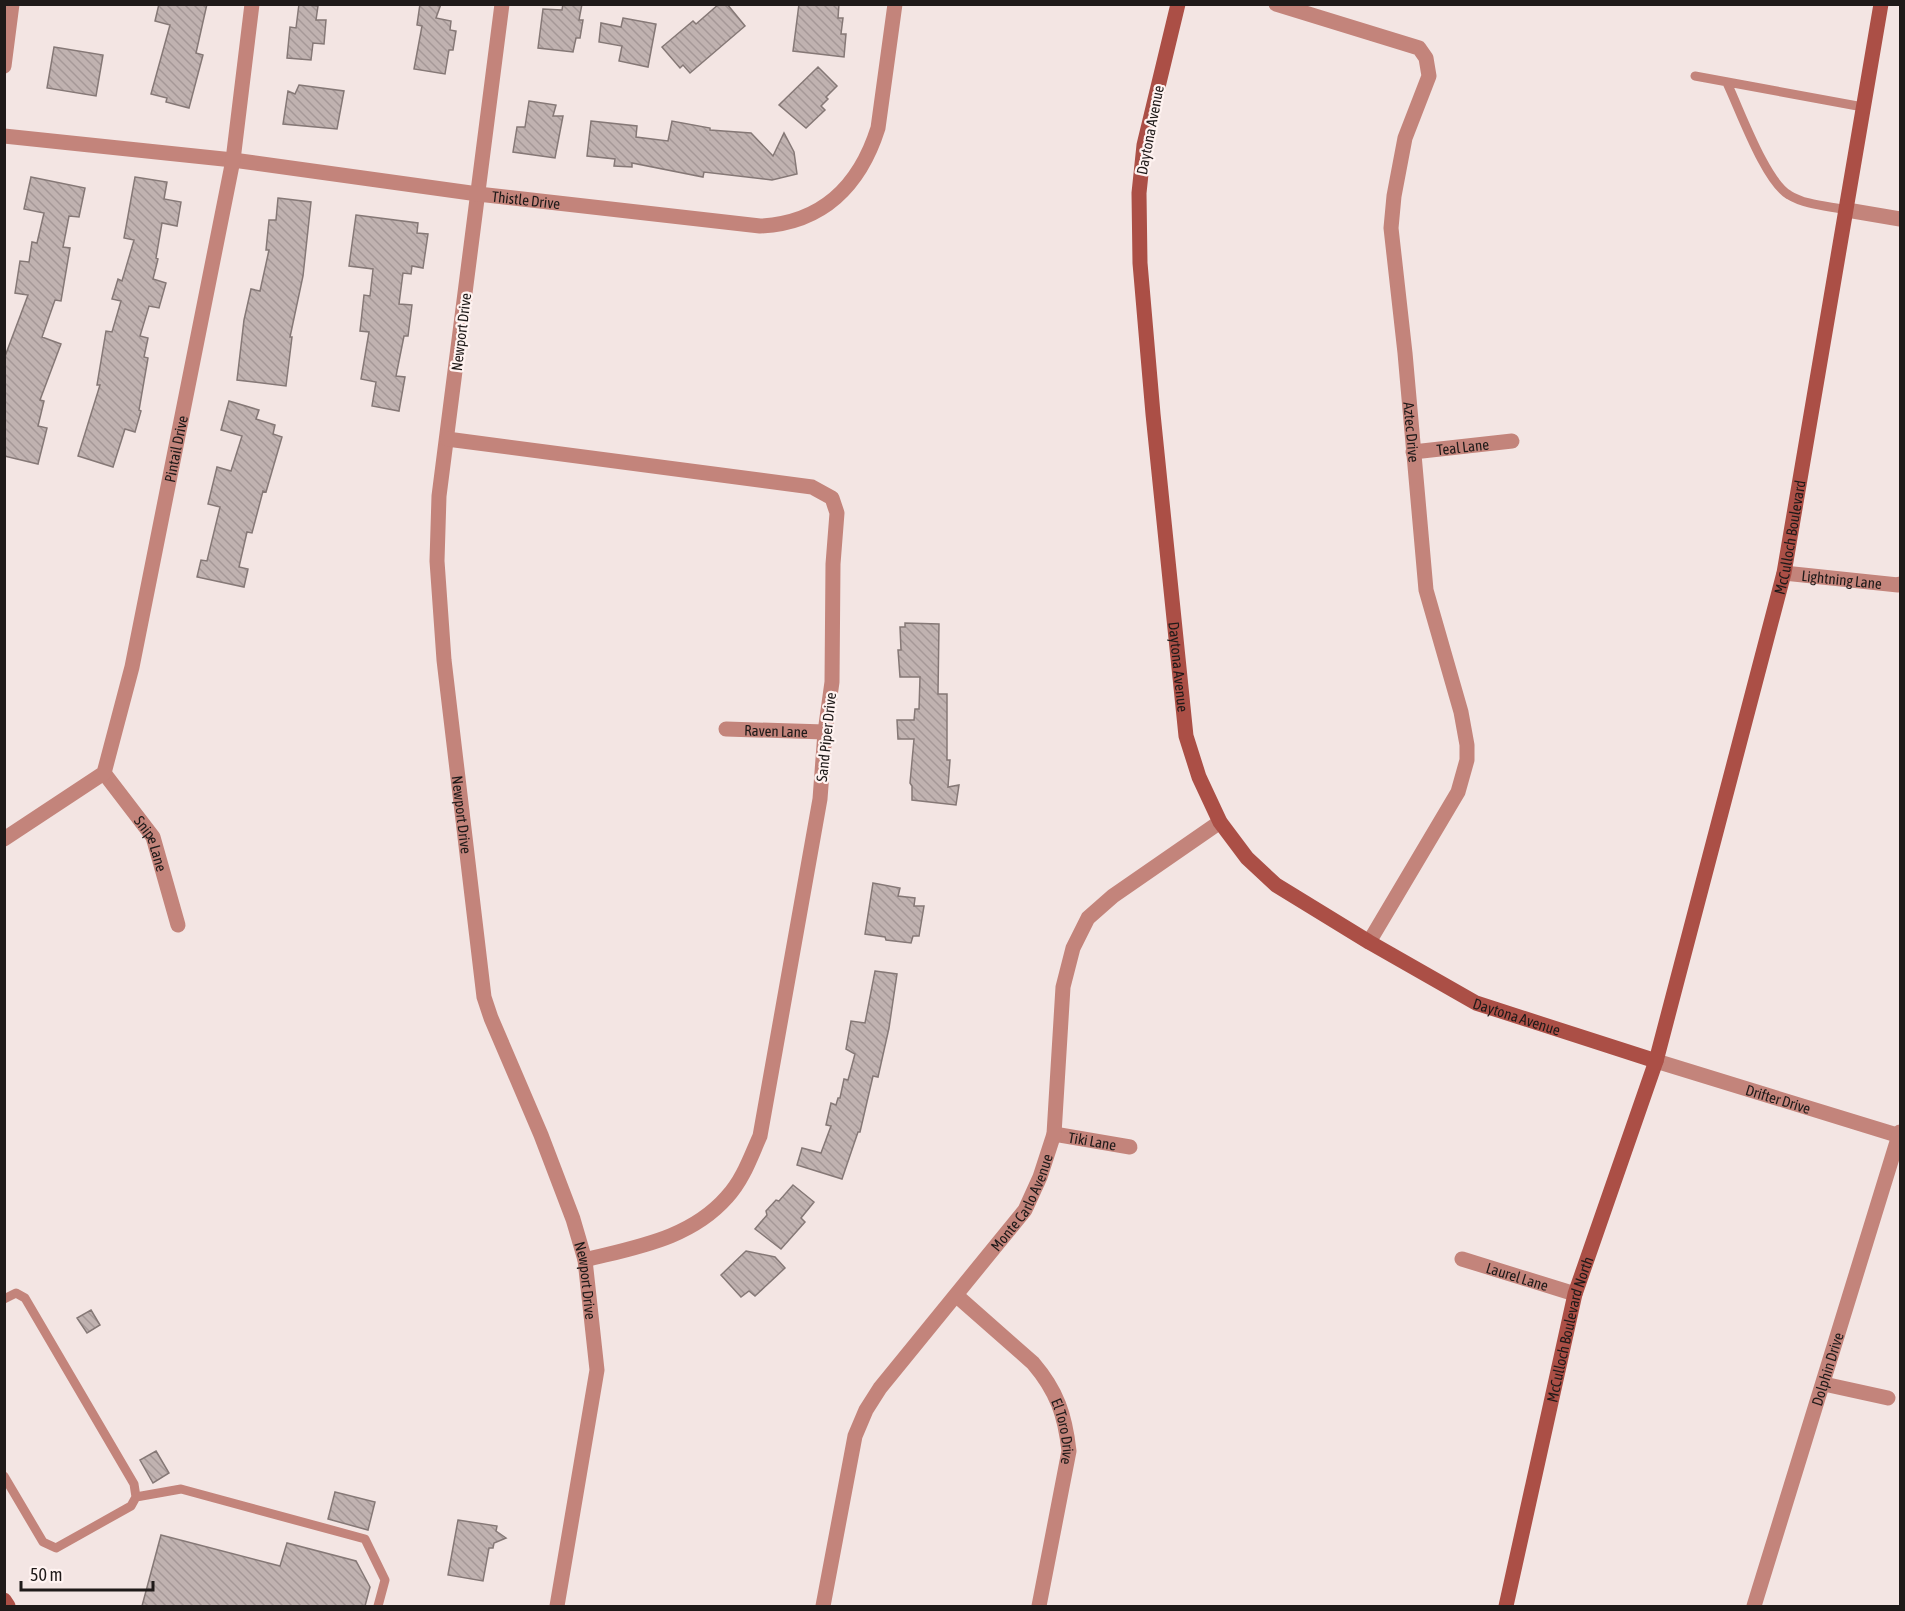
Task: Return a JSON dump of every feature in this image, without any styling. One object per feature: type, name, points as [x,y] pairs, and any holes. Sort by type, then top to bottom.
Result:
[{"type":"main road","name":"Daytona Avenue","points":[[1178,4],[1144,145],[1139,193],[1140,263],[1186,736],[1199,777],[1220,822],[1247,858],[1276,885],[1369,942],[1476,1003],[1656,1061]]},
{"type":"main road","name":"McCulloch Boulevard","points":[[1656,1061],[1784,573],[1881,4]]},
{"type":"main road","name":"McCulloch Boulevard North","points":[[1506,1606],[1575,1294],[1656,1061]]},
{"type":"main road","points":[[4,1600],[8,1606]]},
{"type":"street","points":[[4,66],[12,4]]},
{"type":"street","name":"Pintail Drive","points":[[104,773],[132,667],[233,160],[252,4]]},
{"type":"street","name":"Newport Drive","points":[[502,4],[439,496],[436,561],[445,671],[484,997],[541,1135],[573,1219],[585,1260],[597,1370],[557,1606]]},
{"type":"street","name":"Thistle Drive","points":[[4,136],[233,160],[478,194],[760,226],[779,225],[799,220],[816,212],[839,196],[861,169],[878,128],[896,4]]},
{"type":"street","name":"Aztec Drive","points":[[1276,4],[1301,7],[1419,48],[1426,58],[1429,76],[1405,138],[1394,196],[1391,228],[1405,353],[1426,590],[1461,712],[1467,745],[1467,760],[1458,792],[1369,942]]},
{"type":"street","points":[[1846,210],[1900,219]]},
{"type":"street","name":"Sand Piper Drive","points":[[447,439],[812,487],[825,492],[832,498],[837,513],[833,564],[832,682],[825,732],[820,799],[808,877],[760,1136],[747,1167],[728,1196],[712,1212],[662,1241],[585,1260]]},
{"type":"street","name":"Teal Lane","points":[[1413,452],[1512,441]]},
{"type":"street","name":"Lightning Lane","points":[[1784,573],[1900,584]]},
{"type":"street","name":"Raven Lane","points":[[726,729],[825,732]]},
{"type":"street","points":[[4,839],[104,773]]},
{"type":"street","name":"Snipe Lane","points":[[104,773],[153,837],[178,925]]},
{"type":"street","name":"Monte Carlo Avenue","points":[[823,1606],[855,1436],[866,1410],[880,1388],[1025,1210],[1040,1178],[1054,1134],[1063,987],[1073,948],[1088,918],[1113,896],[1220,822]]},
{"type":"street","name":"Drifter Drive","points":[[1656,1061],[1900,1135]]},
{"type":"street","name":"Tiki Lane","points":[[1054,1134],[1130,1148]]},
{"type":"street","name":"Dolphin Drive","points":[[1754,1606],[1900,1135]]},
{"type":"street","name":"Laurel Lane","points":[[1462,1259],[1575,1294]]},
{"type":"street","name":"El Toro Drive","points":[[957,1296],[1033,1363],[1055,1395],[1064,1417],[1070,1451],[1039,1606]]},
{"type":"street","points":[[1824,1384],[1888,1398]]},
{"type":"lane","points":[[1695,76],[1863,107]]},
{"type":"lane","points":[[1727,82],[1767,169],[1782,191],[1804,201],[1846,210]]},
{"type":"lane","points":[[4,1299],[16,1293],[25,1298],[134,1484],[136,1497],[131,1506],[56,1548],[43,1542],[4,1476]]},
{"type":"lane","points":[[136,1497],[181,1489],[365,1539],[385,1580],[378,1606]]},
{"type":"building","points":[[159,4],[207,4],[196,53],[203,55],[189,108],[166,102],[167,98],[151,94],[170,25],[155,21]]},
{"type":"building","points":[[299,4],[318,6],[316,20],[326,20],[324,44],[313,43],[311,60],[287,58],[290,27],[296,28]]},
{"type":"building","points":[[420,4],[441,4],[436,18],[451,21],[450,30],[456,31],[453,50],[449,50],[445,74],[414,69],[422,26],[417,25]]},
{"type":"building","points":[[563,4],[582,4],[579,20],[583,20],[580,38],[576,38],[573,52],[538,48],[543,9],[562,10]]},
{"type":"building","points":[[719,4],[727,4],[745,26],[690,73],[683,65],[680,68],[662,47],[693,21],[696,24]]},
{"type":"building","points":[[799,4],[839,4],[838,18],[843,18],[841,34],[846,34],[844,57],[793,51]]},
{"type":"building","points":[[623,18],[656,24],[648,67],[619,61],[622,46],[599,42],[601,23],[621,27]]},
{"type":"building","points":[[54,47],[103,55],[96,96],[47,88]]},
{"type":"building","points":[[818,67],[837,86],[821,106],[825,110],[806,128],[779,105]]},
{"type":"building","points":[[299,85],[344,91],[337,129],[283,124],[288,91],[295,94]]},
{"type":"building","points":[[529,101],[556,105],[553,116],[563,116],[555,158],[513,152],[517,127],[525,127]]},
{"type":"building","points":[[591,121],[637,126],[636,137],[668,141],[672,121],[710,128],[710,130],[751,133],[773,156],[784,133],[794,152],[797,174],[772,180],[704,172],[703,177],[632,163],[632,167],[614,166],[615,159],[587,156]]},
{"type":"building","points":[[31,177],[85,188],[79,217],[69,216],[63,247],[70,248],[61,301],[55,300],[42,337],[61,344],[40,400],[44,401],[38,426],[47,428],[38,464],[4,456],[4,359],[28,295],[15,293],[20,261],[29,262],[32,242],[37,243],[44,213],[24,209]]},
{"type":"building","points":[[135,177],[167,182],[164,199],[181,202],[177,226],[162,223],[153,279],[166,283],[159,308],[149,306],[140,336],[148,338],[144,357],[148,358],[139,410],[141,411],[135,432],[125,429],[113,467],[78,456],[100,385],[97,385],[106,331],[112,332],[121,301],[112,299],[118,279],[122,281],[134,240],[124,238]]},
{"type":"building","points":[[278,198],[311,202],[303,276],[290,337],[292,337],[286,386],[237,380],[244,320],[251,289],[260,291],[269,250],[266,250],[269,220],[276,220]]},
{"type":"building","points":[[356,215],[418,223],[417,233],[428,234],[423,268],[412,266],[411,274],[403,273],[399,304],[412,305],[408,336],[404,336],[396,376],[405,377],[399,411],[372,406],[376,382],[361,379],[369,332],[360,331],[364,295],[370,296],[373,269],[349,266]]},
{"type":"building","points":[[229,401],[259,410],[256,419],[275,425],[273,434],[282,437],[266,492],[263,491],[252,533],[247,532],[239,567],[248,569],[244,587],[197,577],[201,560],[207,561],[220,507],[208,504],[217,467],[231,471],[242,436],[221,430]]},
{"type":"building","points":[[905,623],[939,624],[938,694],[947,694],[947,760],[950,760],[948,787],[959,785],[956,805],[912,800],[910,783],[914,739],[898,739],[897,720],[914,720],[915,709],[919,709],[920,677],[900,677],[898,650],[901,650],[900,627],[905,627]]},
{"type":"building","points":[[873,883],[900,888],[898,896],[915,898],[914,906],[924,906],[919,936],[913,936],[911,943],[886,940],[885,937],[865,934]]},
{"type":"building","points":[[875,971],[897,974],[889,1028],[878,1077],[873,1076],[860,1132],[858,1132],[842,1179],[797,1165],[802,1148],[821,1153],[831,1126],[826,1125],[831,1103],[836,1105],[840,1098],[844,1079],[848,1080],[855,1054],[846,1049],[851,1021],[865,1023]]},
{"type":"building","points":[[793,1185],[814,1202],[801,1218],[805,1222],[781,1249],[755,1229],[767,1215],[766,1211],[776,1200],[779,1201]]},
{"type":"building","points":[[746,1251],[775,1257],[785,1268],[755,1296],[749,1291],[741,1297],[721,1275]]},
{"type":"building","points":[[91,1310],[100,1325],[87,1333],[77,1318]]},
{"type":"building","points":[[156,1451],[169,1473],[153,1483],[140,1460]]},
{"type":"building","points":[[335,1492],[375,1502],[368,1530],[328,1519]]},
{"type":"building","points":[[458,1520],[497,1526],[496,1531],[506,1538],[494,1543],[493,1548],[489,1548],[483,1581],[448,1575]]},
{"type":"building","points":[[161,1535],[280,1566],[287,1543],[356,1561],[370,1587],[365,1606],[142,1606]]}]
